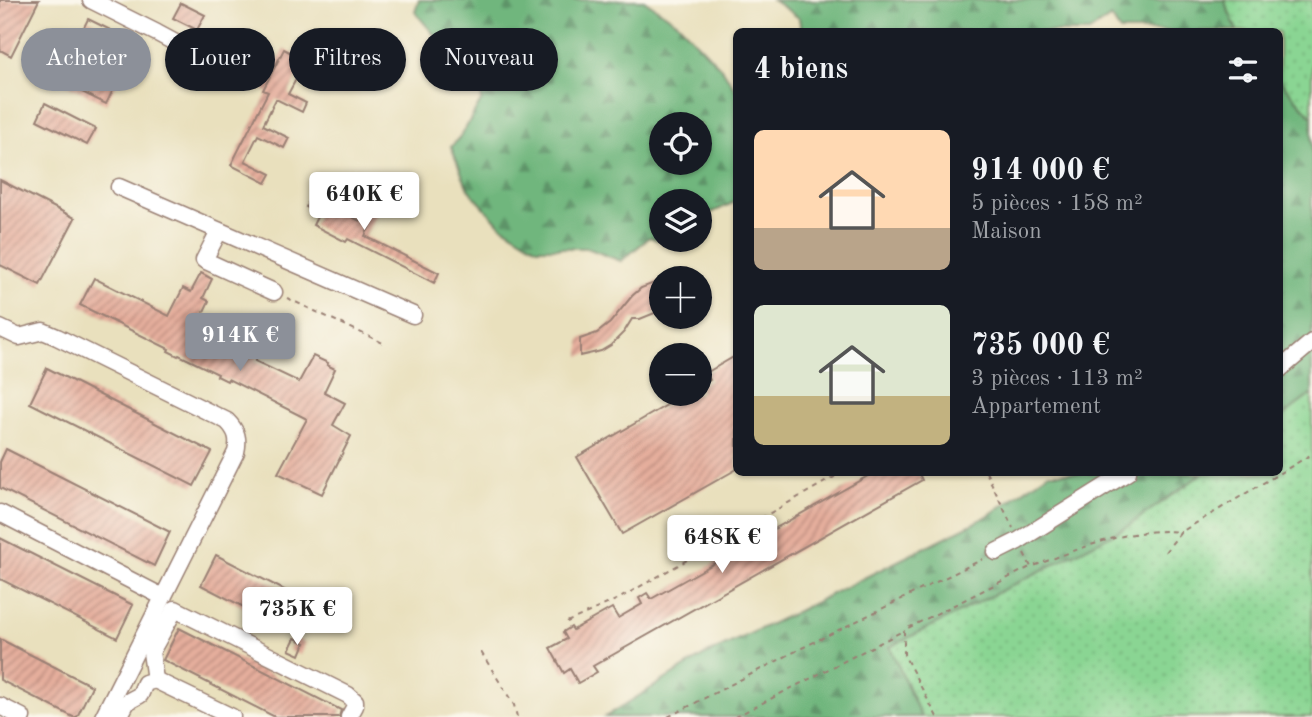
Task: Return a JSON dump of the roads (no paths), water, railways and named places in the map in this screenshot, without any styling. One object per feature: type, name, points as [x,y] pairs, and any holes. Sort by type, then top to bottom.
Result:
[{"type":"street","points":[[90,0],[165,37]]},
{"type":"street","points":[[119,187],[413,315]]},
{"type":"street","points":[[219,231],[205,260],[274,292]]},
{"type":"street","points":[[0,328],[19,337],[43,331],[228,421],[236,433],[236,452],[103,717]]},
{"type":"street","points":[[1283,367],[1312,342]]},
{"type":"street","points":[[996,552],[1122,476]]},
{"type":"street","points":[[0,513],[163,597]]},
{"type":"street","points":[[119,717],[127,702],[139,695],[150,681],[151,652],[175,609],[352,697],[355,706],[349,717]]},
{"type":"street","points":[[124,674],[150,681],[232,717]]},
{"type":"street","points":[[0,706],[22,717]]}]
